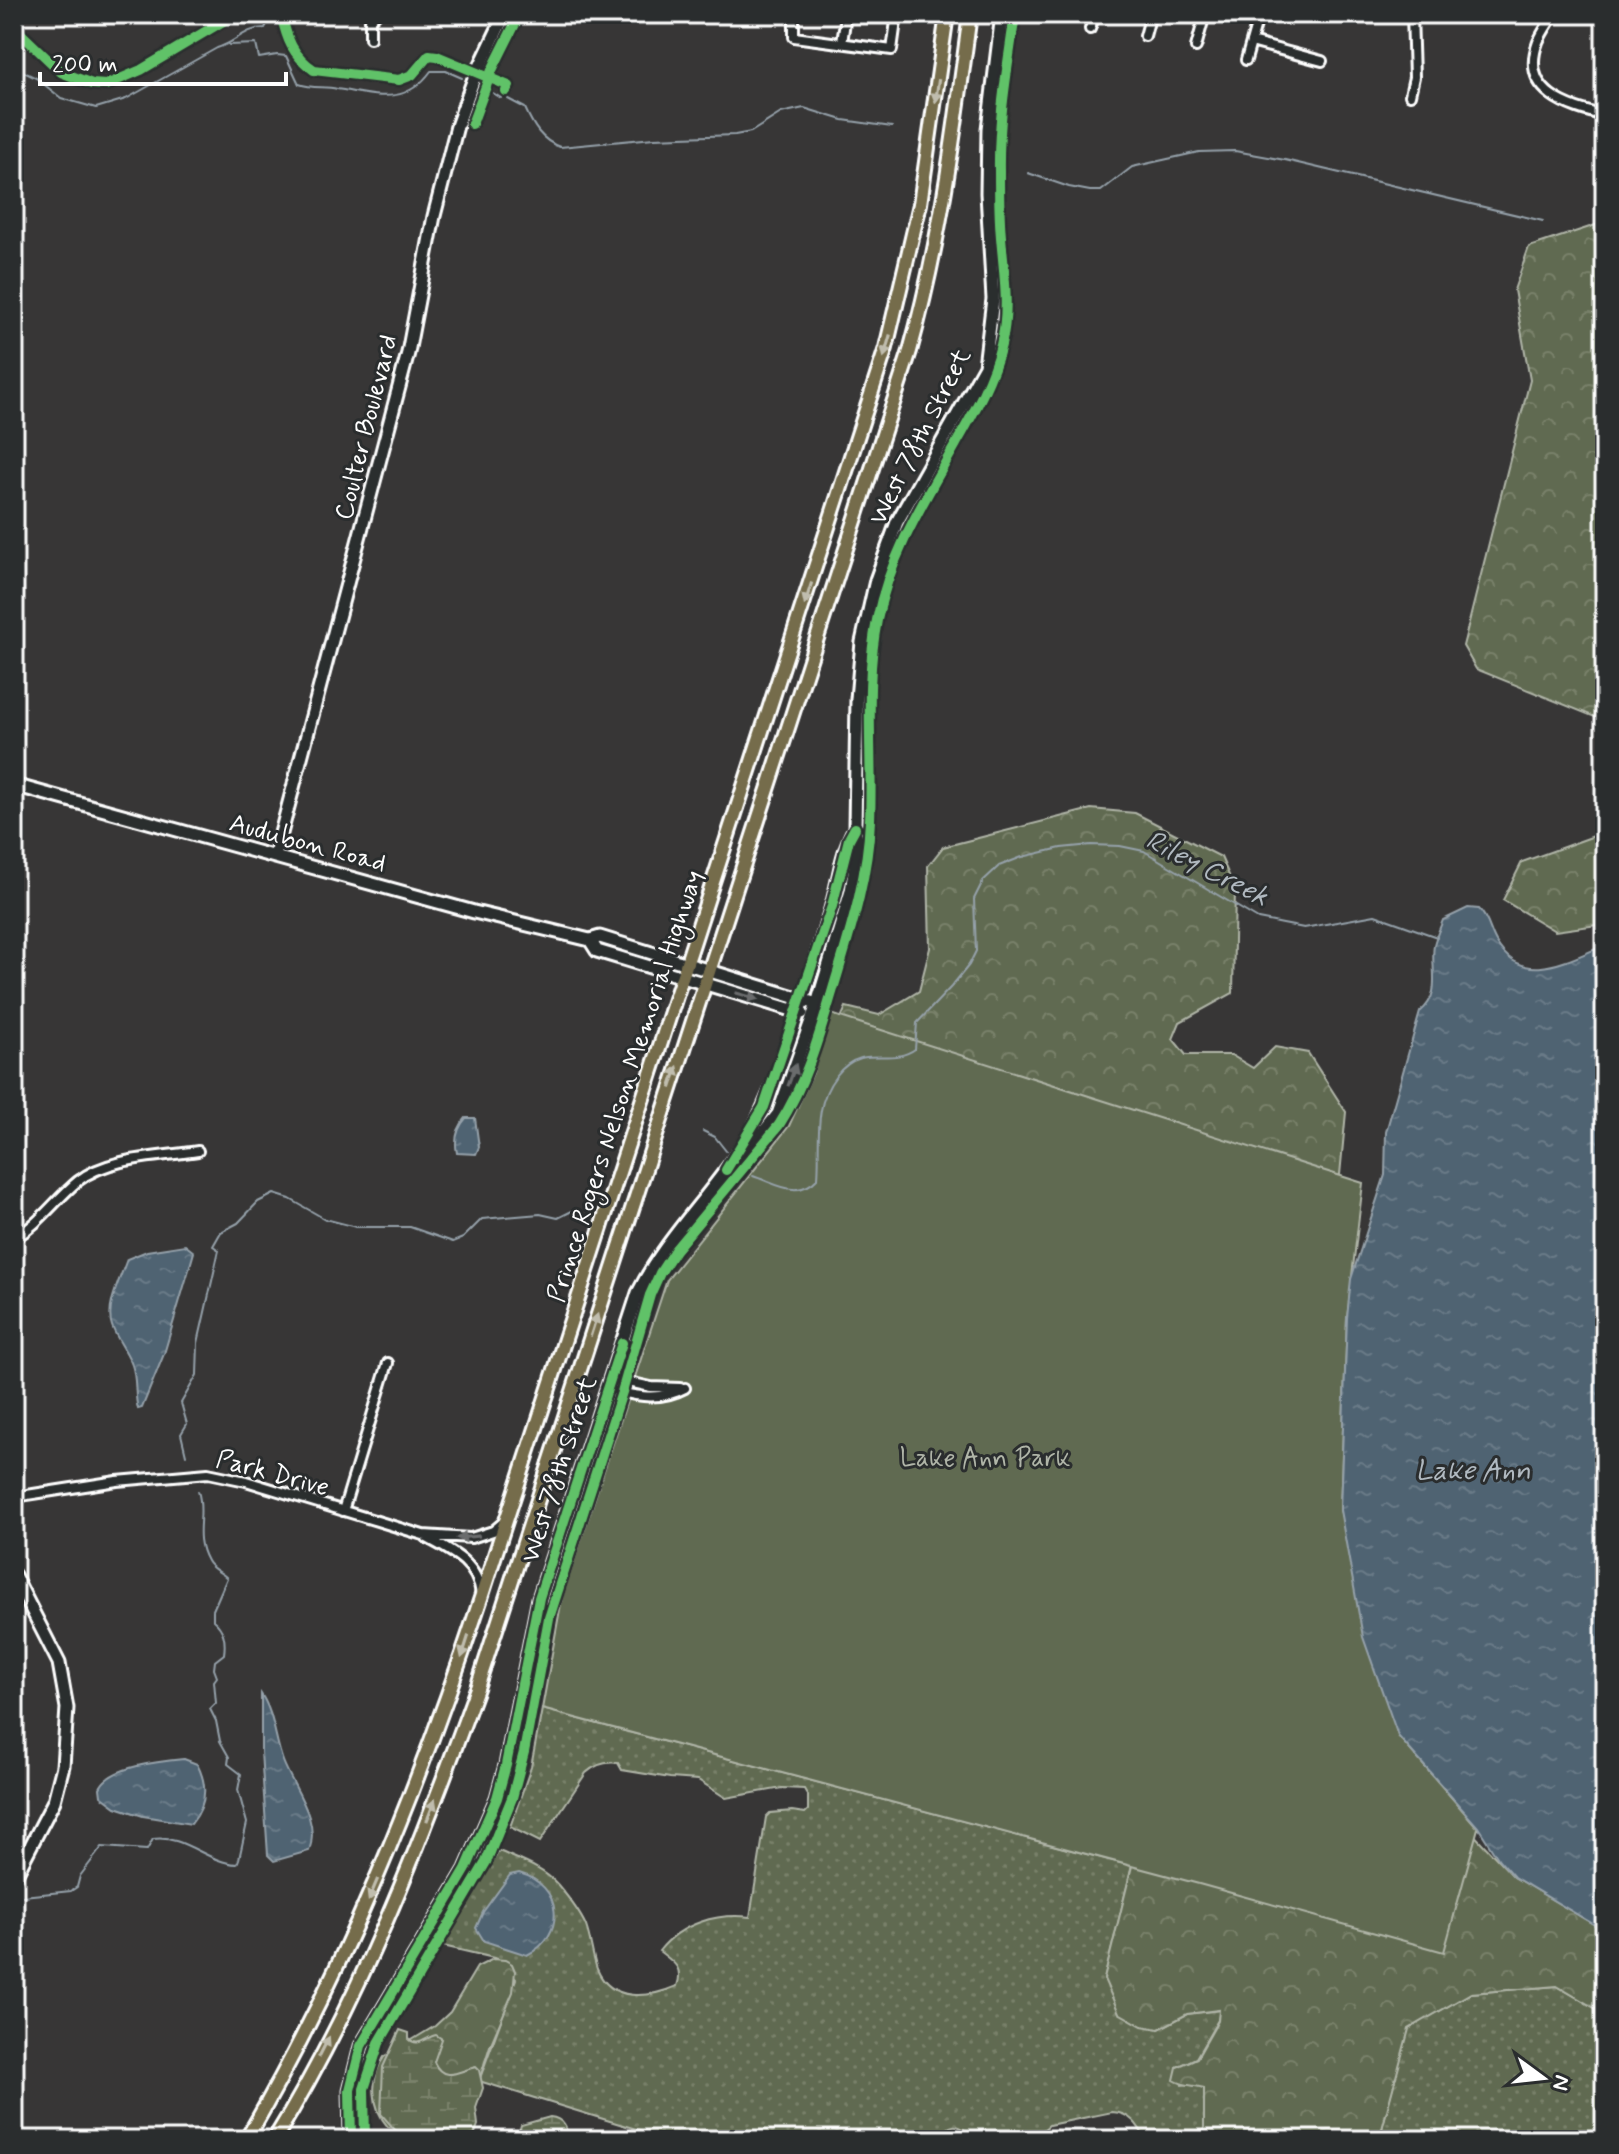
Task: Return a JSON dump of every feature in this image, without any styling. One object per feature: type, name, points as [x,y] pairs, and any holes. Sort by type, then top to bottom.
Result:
[{"type":"main road","name":"Prince Rogers Nelson Memorial Highway","points":[[245,2140],[324,1997],[386,1859],[433,1742],[481,1598],[871,401],[897,310],[925,173],[947,14]]},
{"type":"main road","name":"Prince Rogers Nelson Memorial Highway","points":[[276,2140],[396,1896],[472,1700],[900,385],[943,208],[970,14]]},
{"type":"street","points":[[370,38],[370,20],[376,14]]},
{"type":"street","name":"Coulter Boulevard","points":[[275,856],[405,365],[434,216],[457,126],[473,81],[505,14]]},
{"type":"street","points":[[794,14],[794,37],[892,50],[897,14]]},
{"type":"street","points":[[842,43],[846,14]]},
{"type":"street","name":"West 78th Street","points":[[734,1160],[744,1156],[778,1114],[815,1010],[851,891],[858,846],[855,828],[858,685],[862,642],[876,580],[897,522],[985,366],[993,299],[987,193],[988,129],[1002,14]]},
{"type":"street","points":[[1090,29],[1095,14]]},
{"type":"street","points":[[1145,36],[1151,14]]},
{"type":"street","points":[[1196,47],[1205,14]]},
{"type":"street","points":[[1246,60],[1259,14]]},
{"type":"street","points":[[1410,95],[1415,62],[1412,14]]},
{"type":"street","points":[[1554,14],[1537,47],[1537,77],[1550,96],[1560,103],[1605,116]]},
{"type":"street","points":[[1251,42],[1322,61]]},
{"type":"street","name":"Audubon Road","points":[[14,785],[474,912],[590,940],[600,937],[710,970],[815,1010]]},
{"type":"street","name":"West 78th Street","points":[[351,2140],[350,2090],[361,2046],[466,1869],[495,1807],[536,1607],[638,1293],[670,1239],[734,1160],[764,1107],[855,828]]},
{"type":"street","name":"Audubon Road","points":[[590,940],[597,951],[705,984],[799,1005]]},
{"type":"street","points":[[14,1239],[34,1226],[81,1178],[116,1162],[198,1151]]},
{"type":"street","points":[[343,1511],[388,1363]]},
{"type":"street","points":[[609,1384],[651,1387],[685,1388],[659,1397],[609,1384]]},
{"type":"street","name":"Park Drive","points":[[14,1497],[117,1481],[208,1473],[246,1481],[423,1535],[470,1565],[480,1584],[481,1598]]},
{"type":"street","name":"Park Drive","points":[[423,1535],[471,1538],[493,1531],[507,1519]]},
{"type":"street","points":[[14,1575],[59,1663],[67,1708],[63,1766],[54,1801],[14,1878]]},
{"type":"green space","points":[[1605,222],[1605,721],[1476,669],[1463,646],[1530,380],[1514,290],[1529,247]]},
{"type":"green space","points":[[1091,809],[1135,813],[1221,857],[1235,889],[1233,993],[1180,1022],[1173,1039],[1186,1055],[1231,1055],[1253,1068],[1275,1047],[1308,1053],[1346,1112],[1327,1311],[771,1177],[846,1007],[879,1015],[919,991],[930,948],[928,866],[943,847]]},
{"type":"green space","points":[[1605,832],[1605,924],[1555,931],[1503,900],[1522,862]]},
{"type":"green space","name":"Lake Ann Park","points":[[831,1014],[1363,1183],[1347,1318],[1340,1510],[1398,1736],[1478,1828],[1444,1952],[542,1709],[562,1598],[667,1280],[789,1126],[813,1073]]},
{"type":"green space","points":[[542,1709],[1132,1866],[1104,1980],[1159,2029],[1187,2014],[1220,2010],[1218,2020],[1196,2058],[1177,2067],[1182,2085],[1204,2088],[1204,2130],[1209,2140],[1146,2140],[1129,2117],[1112,2112],[1049,2125],[1032,2140],[986,2140],[956,2126],[945,2131],[938,2140],[672,2140],[479,2081],[516,1979],[498,1959],[443,1946],[499,1851],[546,1874],[570,1900],[588,1931],[597,1969],[611,1988],[643,1995],[677,1986],[678,1969],[659,1951],[678,1933],[713,1919],[750,1917],[766,1817],[770,1813],[805,1813],[808,1810],[808,1796],[804,1789],[782,1788],[726,1798],[698,1780],[622,1770],[618,1763],[609,1763],[586,1773],[540,1842],[510,1827],[531,1767]]},
{"type":"green space","points":[[1383,1738],[1514,1877],[1605,1931],[1605,2014],[1557,1986],[1471,1993],[1409,2029],[1379,2140],[1209,2140],[1204,2130],[1204,2088],[1174,2080],[1177,2067],[1197,2058],[1218,2021],[1219,2010],[1187,2014],[1159,2029],[1142,2026],[1119,2013],[1104,1979],[1151,1789]]},
{"type":"green space","points":[[493,1959],[512,1964],[515,1971],[513,1992],[454,2140],[422,2140],[402,2129],[388,2127],[374,2093],[376,2074],[384,2057],[435,2026],[450,2012],[477,1967]]},
{"type":"green space","points":[[1557,1986],[1605,2014],[1605,2140],[1379,2140],[1408,2029],[1471,1993]]},
{"type":"green space","points":[[400,2030],[409,2033],[409,2039],[416,2042],[436,2035],[442,2039],[434,2062],[443,2072],[453,2074],[476,2067],[479,2070],[483,2088],[476,2108],[478,2125],[475,2133],[465,2140],[410,2138],[395,2130],[381,2114],[383,2067]]},
{"type":"green space","points":[[550,2117],[562,2122],[570,2140],[526,2140],[519,2132],[521,2125]]},
{"type":"water","name":"Lake Ann","points":[[1468,908],[1479,909],[1496,942],[1507,956],[1519,964],[1533,967],[1561,963],[1605,945],[1605,1931],[1514,1877],[1478,1827],[1398,1736],[1363,1637],[1340,1510],[1351,1279],[1385,1175],[1386,1132],[1420,1012],[1427,1005],[1433,989],[1436,938],[1443,920]]},
{"type":"water","points":[[466,1118],[475,1118],[479,1147],[476,1154],[457,1153],[457,1134]]},
{"type":"water","points":[[185,1245],[194,1252],[190,1266],[164,1354],[142,1408],[138,1409],[132,1365],[110,1318],[115,1292],[127,1259],[147,1251]]},
{"type":"water","points":[[261,1694],[269,1710],[283,1761],[309,1816],[312,1839],[309,1851],[274,1861],[268,1855],[261,1752]]},
{"type":"water","points":[[184,1759],[197,1764],[204,1787],[203,1802],[191,1824],[143,1816],[116,1807],[101,1796],[100,1788],[114,1774],[138,1766]]},
{"type":"water","points":[[519,1873],[534,1879],[544,1888],[554,1911],[554,1923],[549,1935],[527,1955],[484,1941],[476,1928],[483,1912],[510,1875]]},
{"type":"waterway","points":[[14,67],[36,78],[61,98],[96,108],[126,99],[246,33],[265,28],[271,17],[276,19]]},
{"type":"waterway","points":[[229,45],[256,44],[259,58],[286,56],[299,84],[309,86],[388,96],[411,90],[431,71],[446,71],[462,78]]},
{"type":"waterway","points":[[493,93],[501,98]]},
{"type":"waterway","points":[[508,99],[525,108],[539,132],[560,147],[654,138],[735,135],[751,132],[781,113],[804,108],[843,120],[892,127]]},
{"type":"waterway","points":[[1028,173],[1069,187],[1101,191],[1132,167],[1199,152],[1235,151],[1543,221]]},
{"type":"waterway","name":"Riley Creek","points":[[753,1176],[795,1189],[810,1185],[818,1178],[819,1125],[828,1088],[841,1070],[853,1061],[902,1055],[915,1049],[917,1023],[951,987],[976,951],[974,899],[983,881],[999,866],[1022,857],[1061,848],[1120,846],[1144,851],[1258,919],[1304,928],[1375,915],[1437,937]]},
{"type":"waterway","name":"Riley Creek","points":[[703,1131],[715,1137],[726,1151]]},
{"type":"waterway","name":"Riley Creek","points":[[186,1455],[181,1434],[187,1424],[181,1403],[197,1375],[198,1343],[219,1250],[213,1246],[221,1232],[238,1223],[258,1202],[274,1194],[290,1199],[325,1219],[356,1227],[410,1227],[453,1242],[463,1238],[482,1219],[540,1214],[558,1218],[572,1211]]},
{"type":"waterway","name":"Riley Creek","points":[[23,1896],[71,1891],[77,1887],[80,1876],[102,1847],[147,1850],[153,1839],[175,1841],[216,1859],[237,1864],[247,1823],[238,1790],[241,1774],[228,1764],[229,1757],[220,1741],[210,1709],[216,1703],[215,1661],[224,1654],[225,1649],[222,1631],[213,1620],[213,1610],[227,1578],[209,1564],[203,1551],[198,1491]]},
{"type":"cycle path","points":[[14,27],[61,72],[92,84],[106,85],[141,70],[235,14]]},
{"type":"cycle path","points":[[281,14],[292,46],[314,70],[399,80],[412,75],[429,55],[509,86],[506,91]]},
{"type":"cycle path","points":[[472,124],[492,70],[520,14]]},
{"type":"cycle path","points":[[365,2140],[364,2089],[379,2043],[486,1862],[512,1798],[524,1752],[549,1618],[650,1295],[675,1250],[779,1125],[806,1072],[825,1017],[863,881],[869,840],[871,670],[883,596],[909,529],[988,384],[1004,332],[1006,291],[1000,220],[999,151],[1015,14]]},
{"type":"cycle path","points":[[726,1170],[764,1107],[855,828]]},
{"type":"cycle path","points":[[351,2140],[350,2090],[361,2046],[466,1869],[497,1798],[539,1598],[622,1343]]}]
